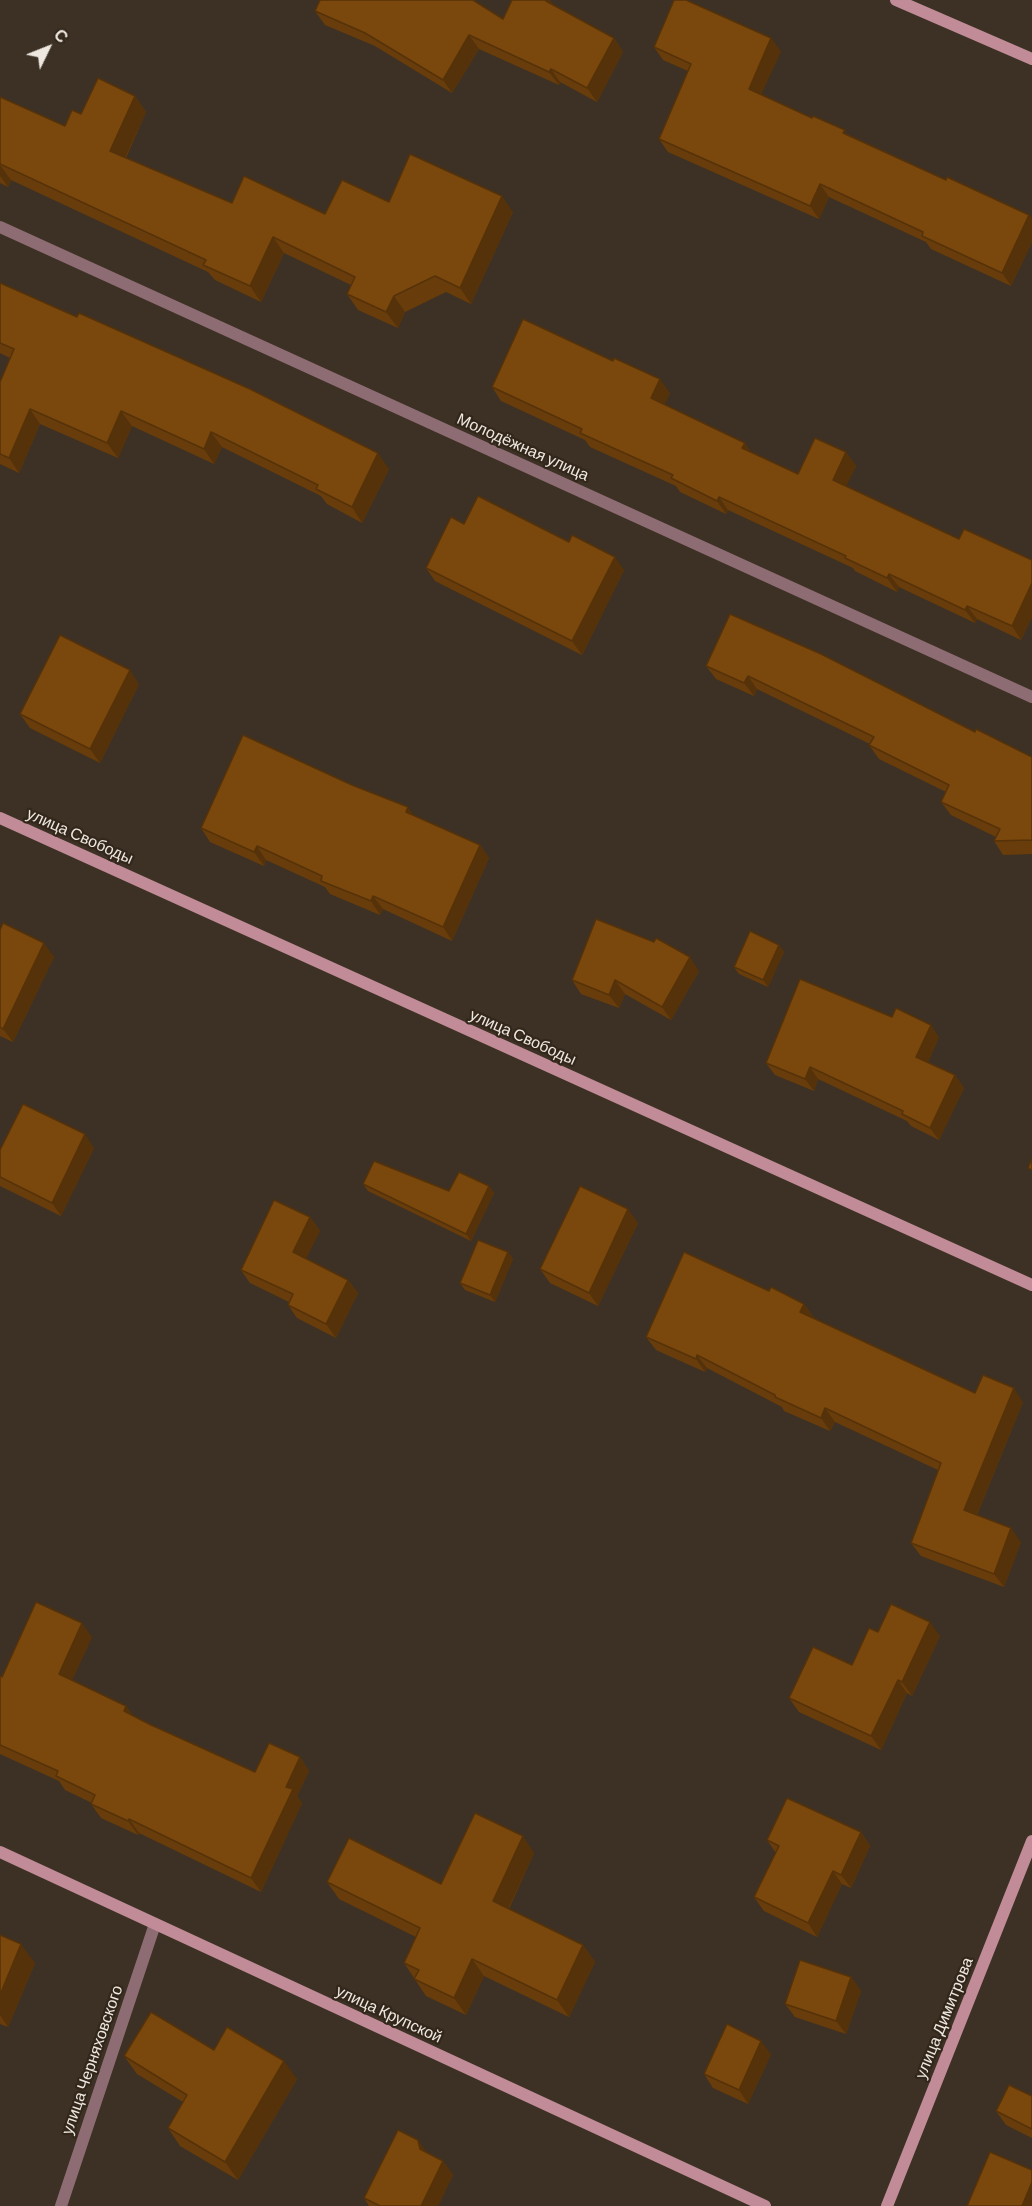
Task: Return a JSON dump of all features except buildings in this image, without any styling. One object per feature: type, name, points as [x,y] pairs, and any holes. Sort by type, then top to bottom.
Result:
[{"type":"street","points":[[896,0],[1032,59]]},
{"type":"street","name":"Молодёжная улица","points":[[0,227],[1032,697]]},
{"type":"street","name":"улица Свободы","points":[[0,818],[1032,1285]]},
{"type":"street","name":"улица Димитрова","points":[[887,2206],[1032,1841]]},
{"type":"street","name":"улица Крупской","points":[[0,1852],[765,2206]]},
{"type":"street","name":"улица Черняховского","points":[[61,2206],[155,1924]]}]
